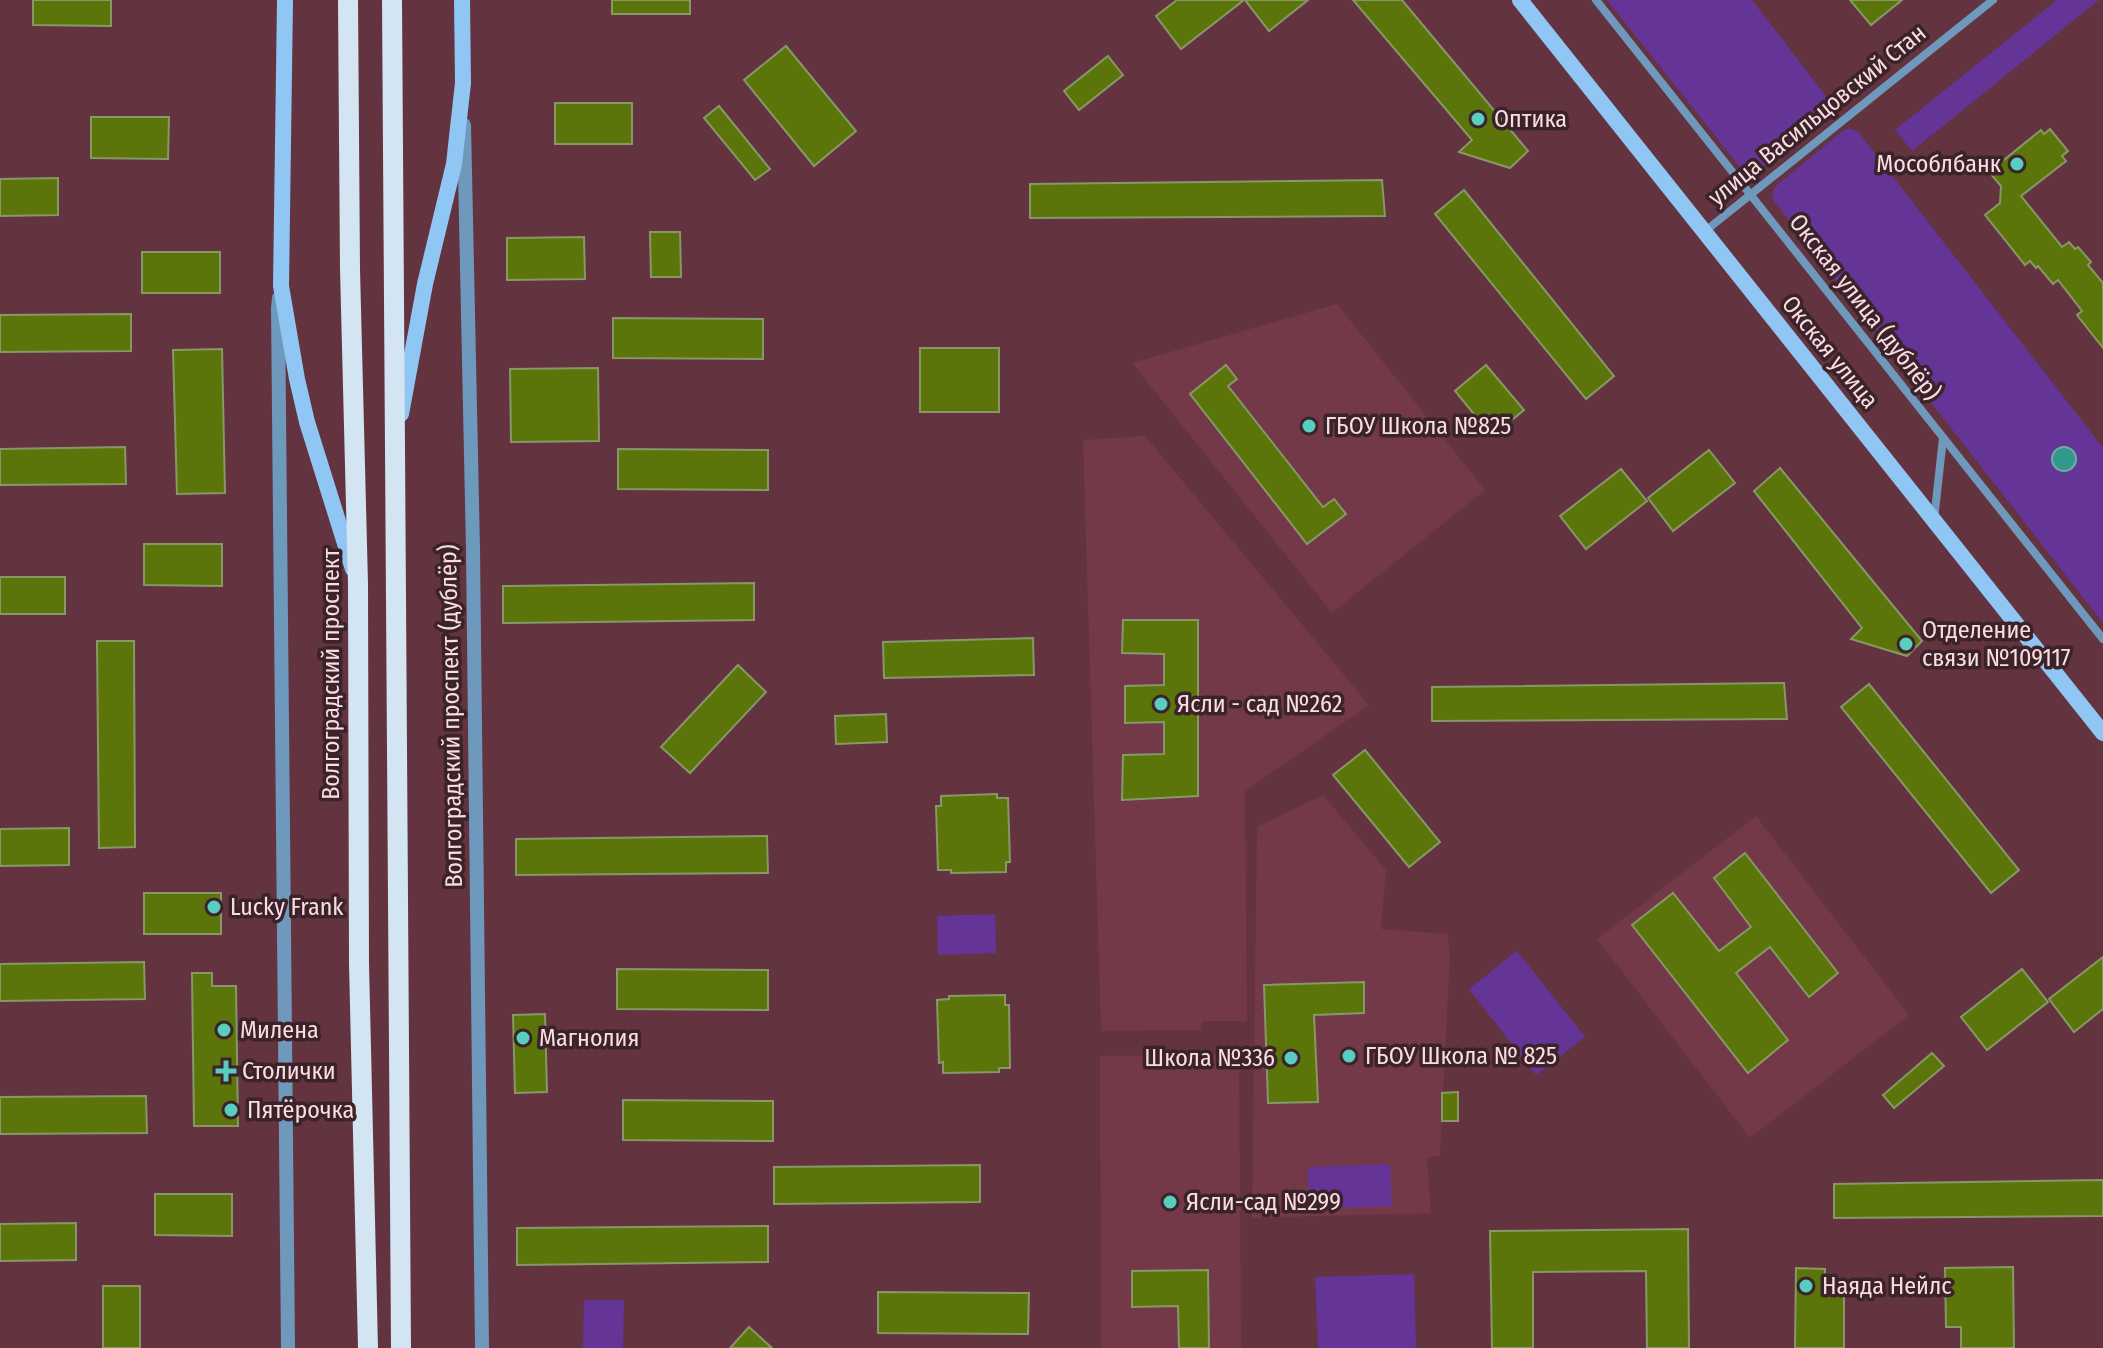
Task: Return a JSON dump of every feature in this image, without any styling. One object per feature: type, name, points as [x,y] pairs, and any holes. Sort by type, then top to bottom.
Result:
[{"type":"main road","points":[[285,0],[281,286],[307,422],[358,584]]},
{"type":"main road","name":"Волгоградский проспект","points":[[348,0],[350,269],[358,584],[359,963],[368,1348]]},
{"type":"main road","points":[[392,0],[401,1348]]},
{"type":"main road","name":"Волгоградский проспект (дублёр)","points":[[395,447],[425,284],[454,164],[463,83],[462,0]]},
{"type":"main road","name":"Окская улица","points":[[1520,0],[2103,733]]},
{"type":"street","name":"Окская улица (дублёр)","points":[[1596,0],[2103,639]]},
{"type":"street","name":"улица Васильцовский Стан","points":[[1704,232],[1993,0]]},
{"type":"street","name":"Волгоградский проспект (дублёр)","points":[[463,83],[473,549],[482,1348]]},
{"type":"street","points":[[281,286],[278,308],[288,1348]]},
{"type":"street","points":[[1934,521],[1943,437]]},
{"type":"shaded area","points":[[1607,0],[1752,0],[1828,99],[1825,117],[1761,171],[1744,172]]},
{"type":"shaded area","points":[[2057,0],[2099,0],[1912,151],[1895,130]]},
{"type":"shaded area","points":[[1845,129],[1859,133],[2103,448],[2103,623],[1774,201],[1772,193],[1776,186]]},
{"type":"shaded area","name":"ГБОУ Школа №825","points":[[1337,304],[1485,490],[1332,613],[1132,363]]},
{"type":"shaded area","points":[[1145,436],[1369,705],[1245,791],[1247,1021],[1202,1021],[1200,1030],[1101,1031],[1083,440]]},
{"type":"shaded area","points":[[2064,447],[2072,451],[2076,459],[2072,467],[2064,471],[2056,467],[2052,459],[2056,451]]},
{"type":"shaded area","name":"ГБОУ Школа № 825","points":[[1323,795],[1386,870],[1381,929],[1447,934],[1450,955],[1440,1156],[1427,1158],[1431,1213],[1252,1218],[1257,827]]},
{"type":"shaded area","points":[[1756,816],[1909,1015],[1750,1138],[1597,939]]},
{"type":"shaded area","points":[[995,914],[996,953],[938,955],[937,916]]},
{"type":"shaded area","points":[[1517,951],[1585,1037],[1536,1075],[1469,989]]},
{"type":"shaded area","name":"Ясли-сад №299","points":[[1239,1054],[1241,1348],[1101,1348],[1100,1056]]},
{"type":"shaded area","points":[[1390,1164],[1392,1206],[1310,1209],[1308,1167]]},
{"type":"shaded area","points":[[1414,1274],[1416,1348],[1318,1348],[1315,1277]]},
{"type":"shaded area","points":[[584,1300],[624,1300],[623,1348],[583,1348]]},
{"type":"building","points":[[33,0],[111,0],[111,26],[33,25]]},
{"type":"building","points":[[612,0],[690,0],[690,14],[612,14]]},
{"type":"building","points":[[1177,0],[1244,0],[1181,49],[1156,16]]},
{"type":"building","points":[[1245,0],[1308,0],[1269,31]]},
{"type":"building","points":[[1353,0],[1402,0],[1528,151],[1510,168],[1459,152],[1472,140]]},
{"type":"building","points":[[1850,0],[1902,0],[1871,25]]},
{"type":"building","points":[[786,46],[856,131],[814,166],[744,80]]},
{"type":"building","points":[[1108,56],[1123,75],[1079,110],[1064,91]]},
{"type":"building","points":[[555,103],[632,103],[632,144],[555,144]]},
{"type":"building","points":[[719,106],[770,169],[755,180],[704,118]]},
{"type":"building","points":[[91,117],[169,117],[168,159],[91,158]]},
{"type":"building","points":[[2050,129],[2068,151],[2062,156],[2066,161],[2021,196],[2062,247],[2069,242],[2075,249],[2078,247],[2103,283],[2103,348],[2077,315],[2082,311],[2058,280],[2053,284],[2030,261],[2025,265],[1985,215],[2000,203],[2001,186],[1989,172],[2041,130],[2044,134]]},
{"type":"building","points":[[58,178],[58,215],[0,216],[0,179]]},
{"type":"building","points":[[1382,180],[1385,216],[1030,218],[1030,184]]},
{"type":"building","points":[[1464,190],[1614,376],[1586,399],[1435,214]]},
{"type":"building","points":[[650,232],[680,232],[681,277],[651,277]]},
{"type":"building","points":[[584,237],[585,279],[507,280],[507,238]]},
{"type":"building","points":[[142,252],[220,252],[220,293],[142,293]]},
{"type":"building","points":[[131,314],[131,351],[0,352],[0,315]]},
{"type":"building","points":[[613,318],[763,319],[763,359],[613,358]]},
{"type":"building","points":[[920,348],[999,348],[999,412],[920,412]]},
{"type":"building","points":[[222,349],[225,493],[177,494],[173,350]]},
{"type":"building","points":[[1226,365],[1237,379],[1228,386],[1323,507],[1334,499],[1346,514],[1307,544],[1190,394]]},
{"type":"building","points":[[1486,365],[1524,410],[1492,436],[1455,391]]},
{"type":"building","points":[[598,368],[599,441],[511,442],[510,369]]},
{"type":"building","points":[[125,447],[126,484],[0,485],[0,449]]},
{"type":"building","points":[[618,449],[768,450],[768,490],[618,489]]},
{"type":"building","points":[[1709,450],[1735,483],[1673,531],[1648,498]]},
{"type":"building","points":[[1780,468],[1922,641],[1907,656],[1851,639],[1862,628],[1754,491]]},
{"type":"building","points":[[1621,469],[1647,501],[1586,549],[1560,516]]},
{"type":"building","points":[[144,544],[222,544],[222,586],[144,585]]},
{"type":"building","points":[[0,577],[65,577],[65,614],[0,614]]},
{"type":"building","points":[[754,583],[754,620],[503,623],[503,586]]},
{"type":"building","name":"Ясли - сад №262","points":[[1123,620],[1198,620],[1198,796],[1122,800],[1123,755],[1164,754],[1164,722],[1125,723],[1125,686],[1164,685],[1164,654],[1122,653]]},
{"type":"building","points":[[1033,638],[1034,675],[884,678],[883,642]]},
{"type":"building","points":[[97,641],[134,641],[135,847],[99,848]]},
{"type":"building","points":[[738,665],[766,692],[690,773],[661,747]]},
{"type":"building","points":[[1784,683],[1787,719],[1432,721],[1432,687]]},
{"type":"building","points":[[1869,684],[2019,870],[1991,893],[1841,707]]},
{"type":"building","points":[[886,714],[887,742],[836,744],[835,716]]},
{"type":"building","points":[[1365,750],[1440,842],[1409,867],[1333,775]]},
{"type":"building","points":[[997,794],[997,798],[1008,798],[1010,862],[1006,862],[1006,872],[951,873],[951,870],[938,870],[936,806],[941,806],[941,796]]},
{"type":"building","points":[[69,828],[69,865],[0,866],[0,829]]},
{"type":"building","points":[[767,836],[768,873],[516,875],[516,839]]},
{"type":"building","points":[[1745,853],[1838,973],[1809,997],[1770,947],[1736,973],[1788,1040],[1748,1073],[1632,925],[1673,893],[1719,951],[1751,927],[1714,878]]},
{"type":"building","points":[[144,893],[221,893],[221,934],[144,934]]},
{"type":"building","points":[[2103,957],[2103,1009],[2074,1032],[2049,999]]},
{"type":"building","points":[[144,962],[145,999],[0,1001],[0,964]]},
{"type":"building","points":[[617,969],[768,970],[768,1010],[617,1009]]},
{"type":"building","points":[[2022,969],[2048,1002],[1987,1050],[1961,1017]]},
{"type":"building","points":[[192,973],[212,973],[212,986],[236,986],[238,1126],[194,1126]]},
{"type":"building","name":"Школа №336","points":[[1364,982],[1364,1013],[1314,1015],[1318,1102],[1268,1103],[1264,985]]},
{"type":"building","points":[[1005,995],[1005,1005],[1009,1005],[1010,1068],[999,1068],[999,1072],[943,1073],[943,1062],[939,1063],[937,1000],[949,999],[949,996]]},
{"type":"building","points":[[545,1014],[547,1092],[515,1093],[513,1015]]},
{"type":"building","points":[[1932,1053],[1944,1066],[1894,1108],[1883,1095]]},
{"type":"building","points":[[1458,1092],[1458,1121],[1442,1121],[1442,1093]]},
{"type":"building","points":[[146,1096],[147,1133],[0,1134],[0,1097]]},
{"type":"building","points":[[623,1100],[773,1101],[773,1141],[623,1140]]},
{"type":"building","points":[[980,1165],[980,1202],[774,1204],[774,1167]]},
{"type":"building","points":[[2103,1180],[2103,1216],[1834,1218],[1834,1184]]},
{"type":"building","points":[[155,1194],[232,1194],[232,1236],[155,1235]]},
{"type":"building","points":[[76,1223],[76,1260],[0,1261],[0,1224]]},
{"type":"building","points":[[768,1226],[768,1262],[517,1265],[517,1228]]},
{"type":"building","points":[[1688,1229],[1689,1348],[1647,1348],[1646,1271],[1533,1272],[1533,1348],[1492,1348],[1490,1231]]},
{"type":"building","points":[[2013,1267],[2014,1348],[1961,1348],[1961,1327],[1946,1327],[1945,1268]]},
{"type":"building","points":[[1796,1268],[1825,1269],[1825,1295],[1844,1295],[1844,1348],[1795,1348]]},
{"type":"building","points":[[1208,1270],[1209,1348],[1179,1348],[1178,1306],[1132,1307],[1132,1271]]},
{"type":"building","points":[[103,1286],[140,1286],[140,1348],[103,1348]]},
{"type":"building","points":[[878,1292],[1029,1293],[1028,1334],[878,1333]]},
{"type":"building","points":[[749,1327],[772,1348],[730,1348]]},
{"type":"place","name":"Оптика","points":[[1478,119]]},
{"type":"place","name":"Мособлбанк","points":[[2017,164]]},
{"type":"place","name":"ГБОУ Школа №825","points":[[1309,426]]},
{"type":"place","name":"Отделение связи №109117","points":[[1906,644]]},
{"type":"place","name":"Ясли - сад №262","points":[[1161,704]]},
{"type":"place","name":"Lucky Frank","points":[[214,907]]},
{"type":"place","name":"Милена","points":[[224,1030]]},
{"type":"place","name":"Магнолия","points":[[523,1038]]},
{"type":"place","name":"ГБОУ Школа № 825","points":[[1349,1056]]},
{"type":"place","name":"Школа №336","points":[[1291,1058]]},
{"type":"place","name":"Столички","points":[[226,1071]]},
{"type":"place","name":"Пятёрочка","points":[[231,1110]]},
{"type":"place","name":"Ясли-сад №299","points":[[1170,1202]]},
{"type":"place","name":"Наяда Нейлс","points":[[1806,1286]]}]
